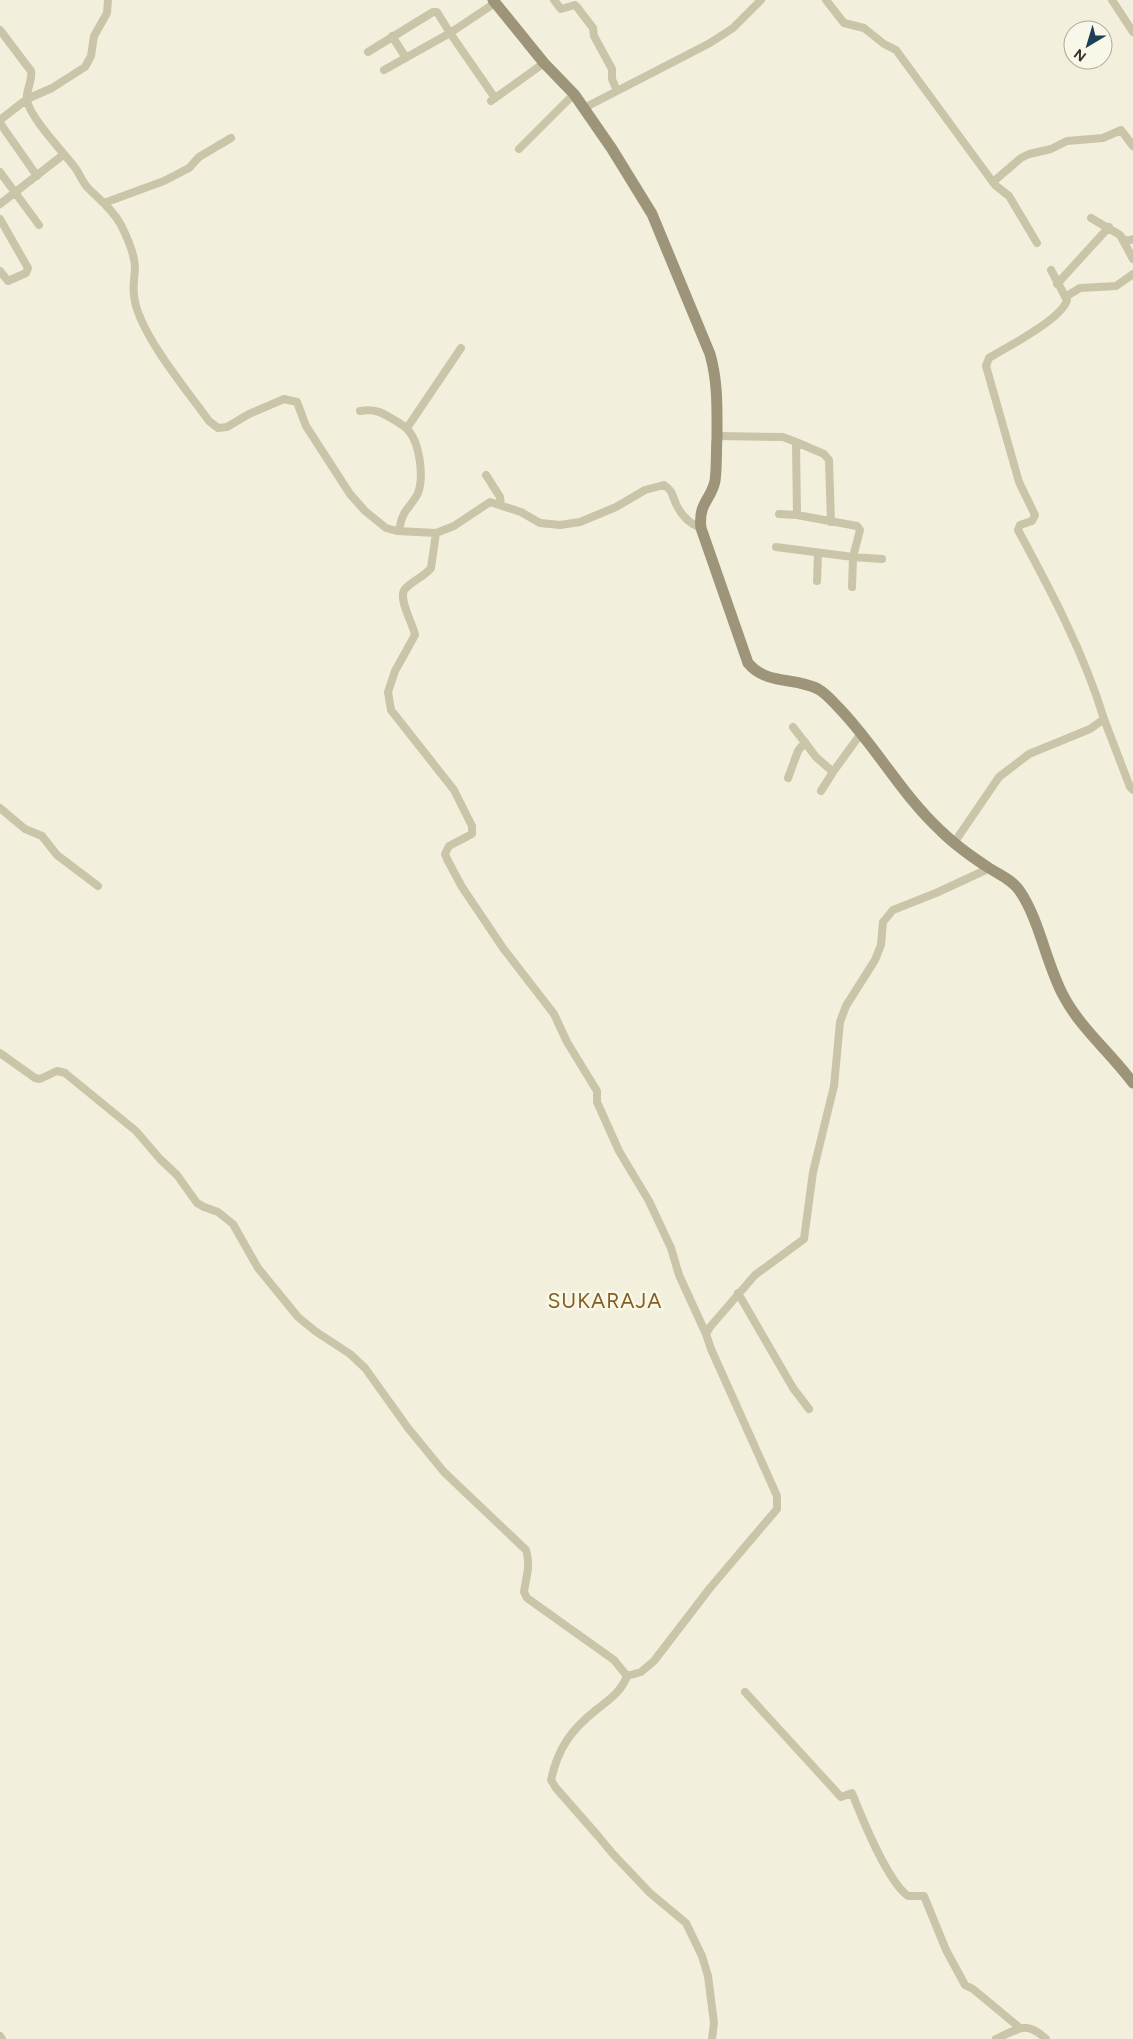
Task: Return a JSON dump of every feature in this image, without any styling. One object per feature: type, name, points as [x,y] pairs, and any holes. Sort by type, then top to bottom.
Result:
[{"type":"main road","points":[[494,1],[544,63],[574,94],[612,149],[652,214],[697,320],[715,373],[718,415],[714,483],[700,517],[701,528],[748,663],[755,672],[817,688],[827,695],[862,732],[919,810],[954,843],[1007,878],[1018,888],[1029,908],[1052,973],[1068,1004],[1133,1083]]},
{"type":"street","points":[[37,176],[0,121],[27,99],[52,88],[85,67],[91,56],[94,36],[106,13],[108,0]]},
{"type":"street","points":[[554,0],[561,9],[576,6],[593,28],[594,36],[612,69],[612,79],[617,90]]},
{"type":"street","points":[[584,108],[710,43],[733,28],[761,0]]},
{"type":"street","points":[[826,0],[844,24],[864,28],[884,44],[896,50],[993,182],[1009,196],[1037,243]]},
{"type":"street","points":[[1112,0],[1133,32]]},
{"type":"street","points":[[384,70],[450,33],[494,1]]},
{"type":"street","points":[[368,52],[435,11],[493,100],[544,63]]},
{"type":"street","points":[[0,30],[31,72],[27,99],[33,112],[63,155],[76,168],[86,186],[104,203],[120,224],[132,253],[135,267],[132,285],[136,306],[155,346],[209,421],[218,428],[227,427],[249,414],[284,399],[297,402],[306,426],[350,494],[364,511],[386,528],[399,531],[436,534],[454,526],[490,502],[521,512],[540,523],[560,525],[580,522],[616,506],[645,490],[664,484],[672,490],[676,504],[690,524],[701,528]]},
{"type":"street","points":[[392,36],[406,58]]},
{"type":"street","points":[[519,149],[574,94]]},
{"type":"street","points":[[993,182],[1021,158],[1029,154],[1052,149],[1066,141],[1103,138],[1121,130],[1133,146]]},
{"type":"street","points":[[104,203],[164,181],[189,168],[199,157],[231,138]]},
{"type":"street","points":[[0,204],[63,155]]},
{"type":"street","points":[[0,172],[39,225]]},
{"type":"street","points":[[1091,218],[1120,234],[1124,245],[1133,259]]},
{"type":"street","points":[[0,219],[28,268],[26,273],[8,281],[0,271]]},
{"type":"street","points":[[1057,284],[1109,227]]},
{"type":"street","points":[[1123,239],[1128,241],[1133,239]]},
{"type":"street","points":[[1052,270],[1066,303],[1055,317],[989,358],[986,366],[1019,482],[1035,515],[1032,521],[1020,525],[1018,530],[1070,633],[1130,787],[1133,790]]},
{"type":"street","points":[[1065,297],[1080,288],[1116,286],[1133,274]]},
{"type":"street","points":[[407,428],[461,348]]},
{"type":"street","points":[[360,411],[377,410],[407,428],[418,450],[421,480],[418,493],[404,514],[399,531]]},
{"type":"street","points":[[717,436],[783,437],[824,454],[830,460],[831,522]]},
{"type":"street","points":[[796,442],[798,516]]},
{"type":"street","points":[[486,475],[500,497],[501,505]]},
{"type":"street","points":[[780,514],[857,526],[859,528],[860,532],[853,557],[852,587]]},
{"type":"street","points":[[436,534],[431,568],[405,589],[403,594],[403,601],[415,635],[395,671],[388,692],[391,710],[454,790],[472,826],[472,834],[448,846],[445,854],[447,860],[462,887],[503,948],[554,1014],[567,1042],[597,1091],[597,1102],[620,1151],[649,1201],[671,1248],[679,1275],[777,1496],[777,1509],[710,1588],[654,1661],[641,1672],[627,1676]]},
{"type":"street","points":[[776,547],[818,554],[882,559]]},
{"type":"street","points":[[817,580],[818,554]]},
{"type":"street","points":[[954,843],[999,777],[1029,754],[1090,729],[1104,719]]},
{"type":"street","points":[[793,727],[816,756],[833,772]]},
{"type":"street","points":[[821,791],[862,732]]},
{"type":"street","points":[[788,778],[798,751],[805,742]]},
{"type":"street","points":[[0,808],[25,829],[42,836],[57,855],[98,886]]},
{"type":"street","points":[[706,1334],[738,1293],[755,1275],[804,1239],[813,1172],[834,1086],[842,1014],[850,998],[875,960],[881,945],[883,922],[886,916],[892,910],[936,893],[990,868]]},
{"type":"street","points":[[0,1053],[35,1078],[40,1079],[57,1071],[65,1073],[136,1131],[156,1156],[176,1175],[197,1203],[218,1212],[229,1221],[258,1268],[298,1317],[315,1331],[350,1354],[365,1368],[408,1428],[444,1472],[526,1550],[528,1576],[524,1592],[527,1598],[614,1660],[627,1676]]},
{"type":"street","points":[[738,1293],[792,1388],[809,1409]]},
{"type":"street","points":[[627,1676],[624,1685],[615,1696],[595,1711],[566,1740],[557,1756],[551,1780],[564,1799],[612,1854],[650,1893],[686,1923],[702,1956],[708,1976],[714,2023],[712,2039]]},
{"type":"street","points":[[745,1692],[841,1797],[852,1793],[860,1816],[893,1879],[908,1896],[924,1896],[945,1948],[965,1985],[973,1989],[1020,2028]]},
{"type":"street","points":[[996,2039],[1020,2028],[1034,2028],[1046,2039]]},
{"type":"district","name":"SUKARAJA","points":[[605,1300]]}]
